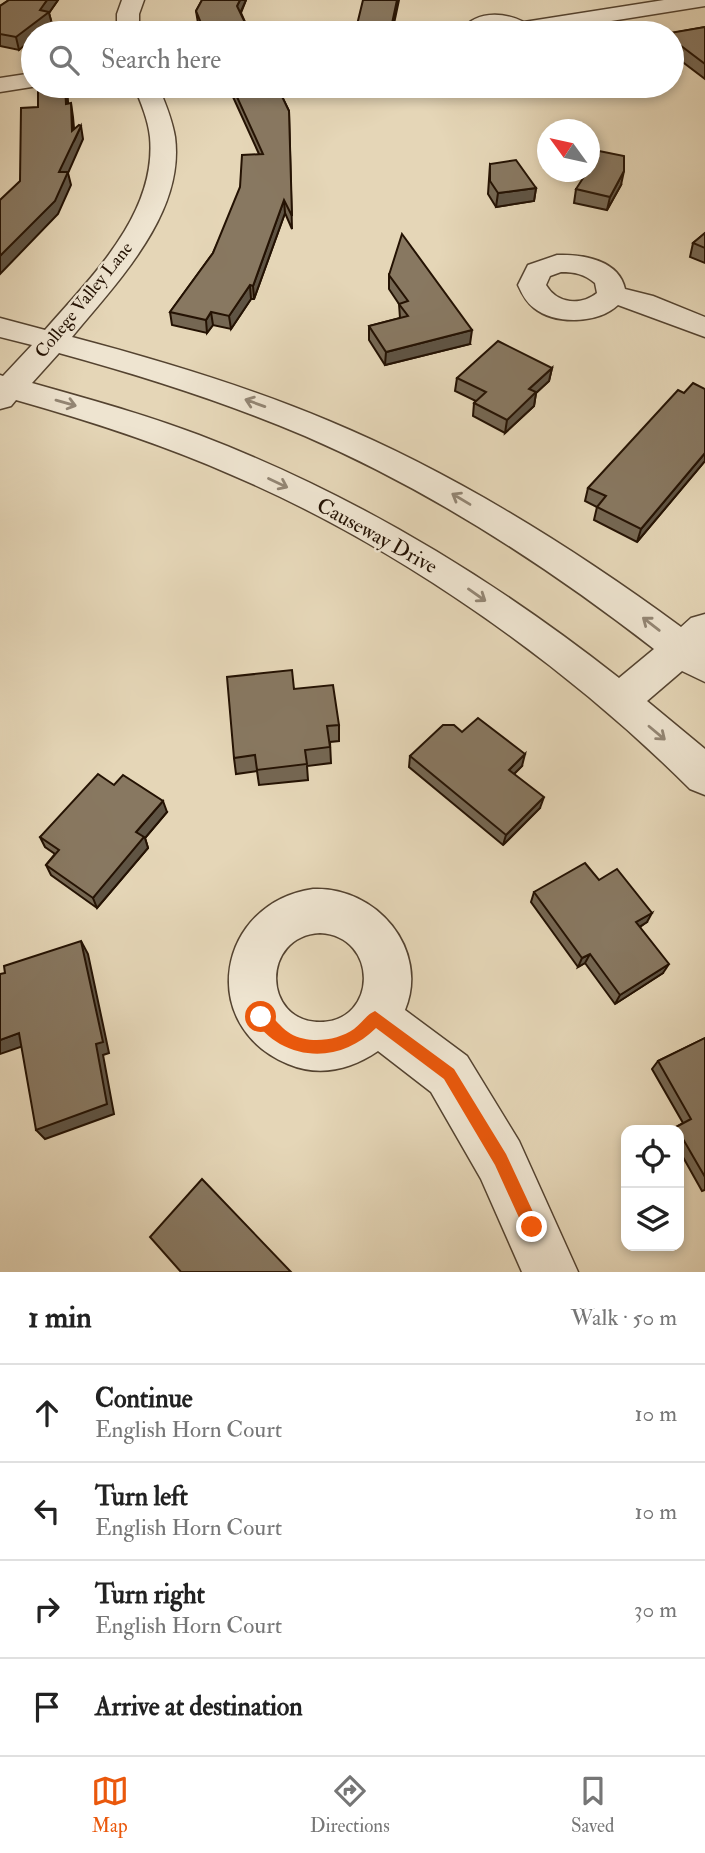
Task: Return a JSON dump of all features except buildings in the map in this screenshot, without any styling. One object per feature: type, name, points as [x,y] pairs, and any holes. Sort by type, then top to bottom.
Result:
[{"type":"street","points":[[128,21],[133,0]]},
{"type":"street","points":[[582,21],[705,0]]},
{"type":"street","points":[[0,85],[21,82]]},
{"type":"street","name":"College Valley Lane","points":[[3,391],[52,342],[122,258],[142,226],[156,194],[163,146],[159,119],[151,98]]},
{"type":"street","points":[[612,295],[643,302],[705,328]]},
{"type":"street","points":[[0,327],[157,370],[259,405],[345,440],[446,491],[541,548],[628,607],[698,648],[619,701]]},
{"type":"street","name":"Causeway Drive","points":[[3,391],[114,418],[188,443],[303,495],[394,544],[466,587],[567,657],[705,776]]},
{"type":"street","points":[[375,1018],[449,1074],[500,1160],[550,1272]]},
{"type":"route","points":[[261,1017],[276,1033],[295,1044],[317,1048],[339,1044],[359,1034],[375,1018],[449,1074],[500,1160],[532,1227]]}]
